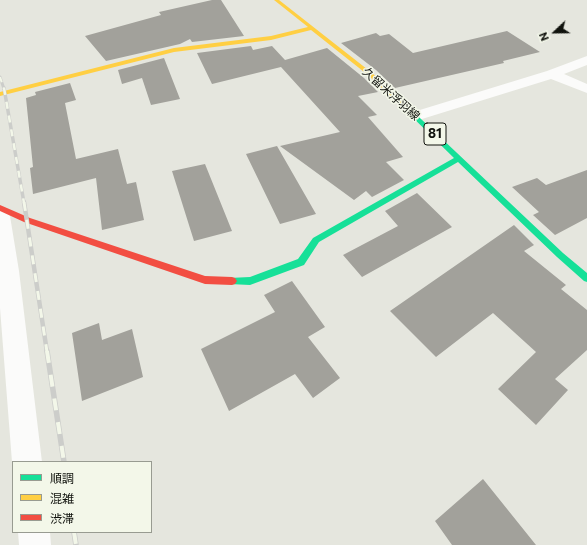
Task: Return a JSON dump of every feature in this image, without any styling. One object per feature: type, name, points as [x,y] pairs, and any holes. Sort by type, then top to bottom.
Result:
[{"type":"street","name":"久留米浮羽線","points":[[276,0],[370,74],[416,116],[560,255],[587,278]]},
{"type":"street","points":[[0,94],[174,50],[271,38],[312,28]]},
{"type":"street","points":[[416,116],[552,74],[587,60]]},
{"type":"street","points":[[552,74],[587,89]]},
{"type":"street","points":[[0,208],[27,220],[205,280],[250,280],[301,262],[316,240],[460,158]]},
{"type":"street","points":[[0,216],[8,271],[27,461]]},
{"type":"street","points":[[34,533],[35,545]]},
{"type":"building","points":[[212,0],[221,0],[244,36],[192,42],[190,39],[180,44],[106,61],[85,36],[161,15],[159,12]]},
{"type":"building","points":[[507,31],[540,52],[503,61],[504,63],[395,88],[376,70],[341,43],[376,33],[380,36],[389,34],[413,53]]},
{"type":"building","points":[[251,46],[253,50],[272,46],[285,60],[327,48],[364,78],[378,92],[358,96],[377,115],[368,117],[403,157],[386,162],[404,180],[372,197],[366,191],[354,200],[280,146],[340,132],[281,67],[212,84],[197,53]]},
{"type":"building","points":[[164,58],[180,99],[151,105],[142,78],[122,84],[118,70]]},
{"type":"building","points":[[70,83],[76,100],[65,103],[76,159],[118,149],[127,184],[136,182],[144,220],[102,230],[96,178],[33,194],[30,168],[33,167],[26,98],[36,95],[35,92]]},
{"type":"building","points":[[277,146],[316,214],[280,224],[246,154]]},
{"type":"building","points":[[205,164],[232,231],[194,241],[172,171]]},
{"type":"building","points":[[587,170],[587,218],[555,235],[533,215],[539,212],[512,187],[537,178],[546,185]]},
{"type":"building","points":[[417,193],[452,227],[362,277],[343,255],[398,226],[385,211]]},
{"type":"building","points":[[514,225],[534,245],[524,251],[566,285],[561,289],[587,310],[587,350],[555,379],[568,390],[536,425],[498,389],[536,352],[493,313],[436,357],[390,311]]},
{"type":"building","points":[[292,281],[325,327],[308,337],[340,378],[313,398],[295,374],[229,411],[201,349],[275,312],[264,295]]},
{"type":"building","points":[[99,323],[102,340],[132,329],[143,377],[82,401],[72,333]]},
{"type":"building","points":[[483,479],[536,545],[452,545],[435,521]]},
{"type":"railway","points":[[0,77],[4,89]]},
{"type":"railway","points":[[4,88],[24,203]]},
{"type":"railway","points":[[24,202],[47,352]]},
{"type":"railway","points":[[47,351],[64,461]]},
{"type":"railway","points":[[74,533],[76,545]]},
{"type":"traffic: fast","points":[[401,103],[560,255],[587,278]]},
{"type":"traffic: fast","points":[[232,281],[250,281],[301,262],[316,240],[460,158]]},
{"type":"traffic: slow","points":[[276,0],[370,74],[401,103]]},
{"type":"traffic: slow","points":[[0,94],[174,50],[271,38],[312,28]]},
{"type":"traffic: jam","points":[[0,208],[27,220],[205,280],[232,281]]}]
